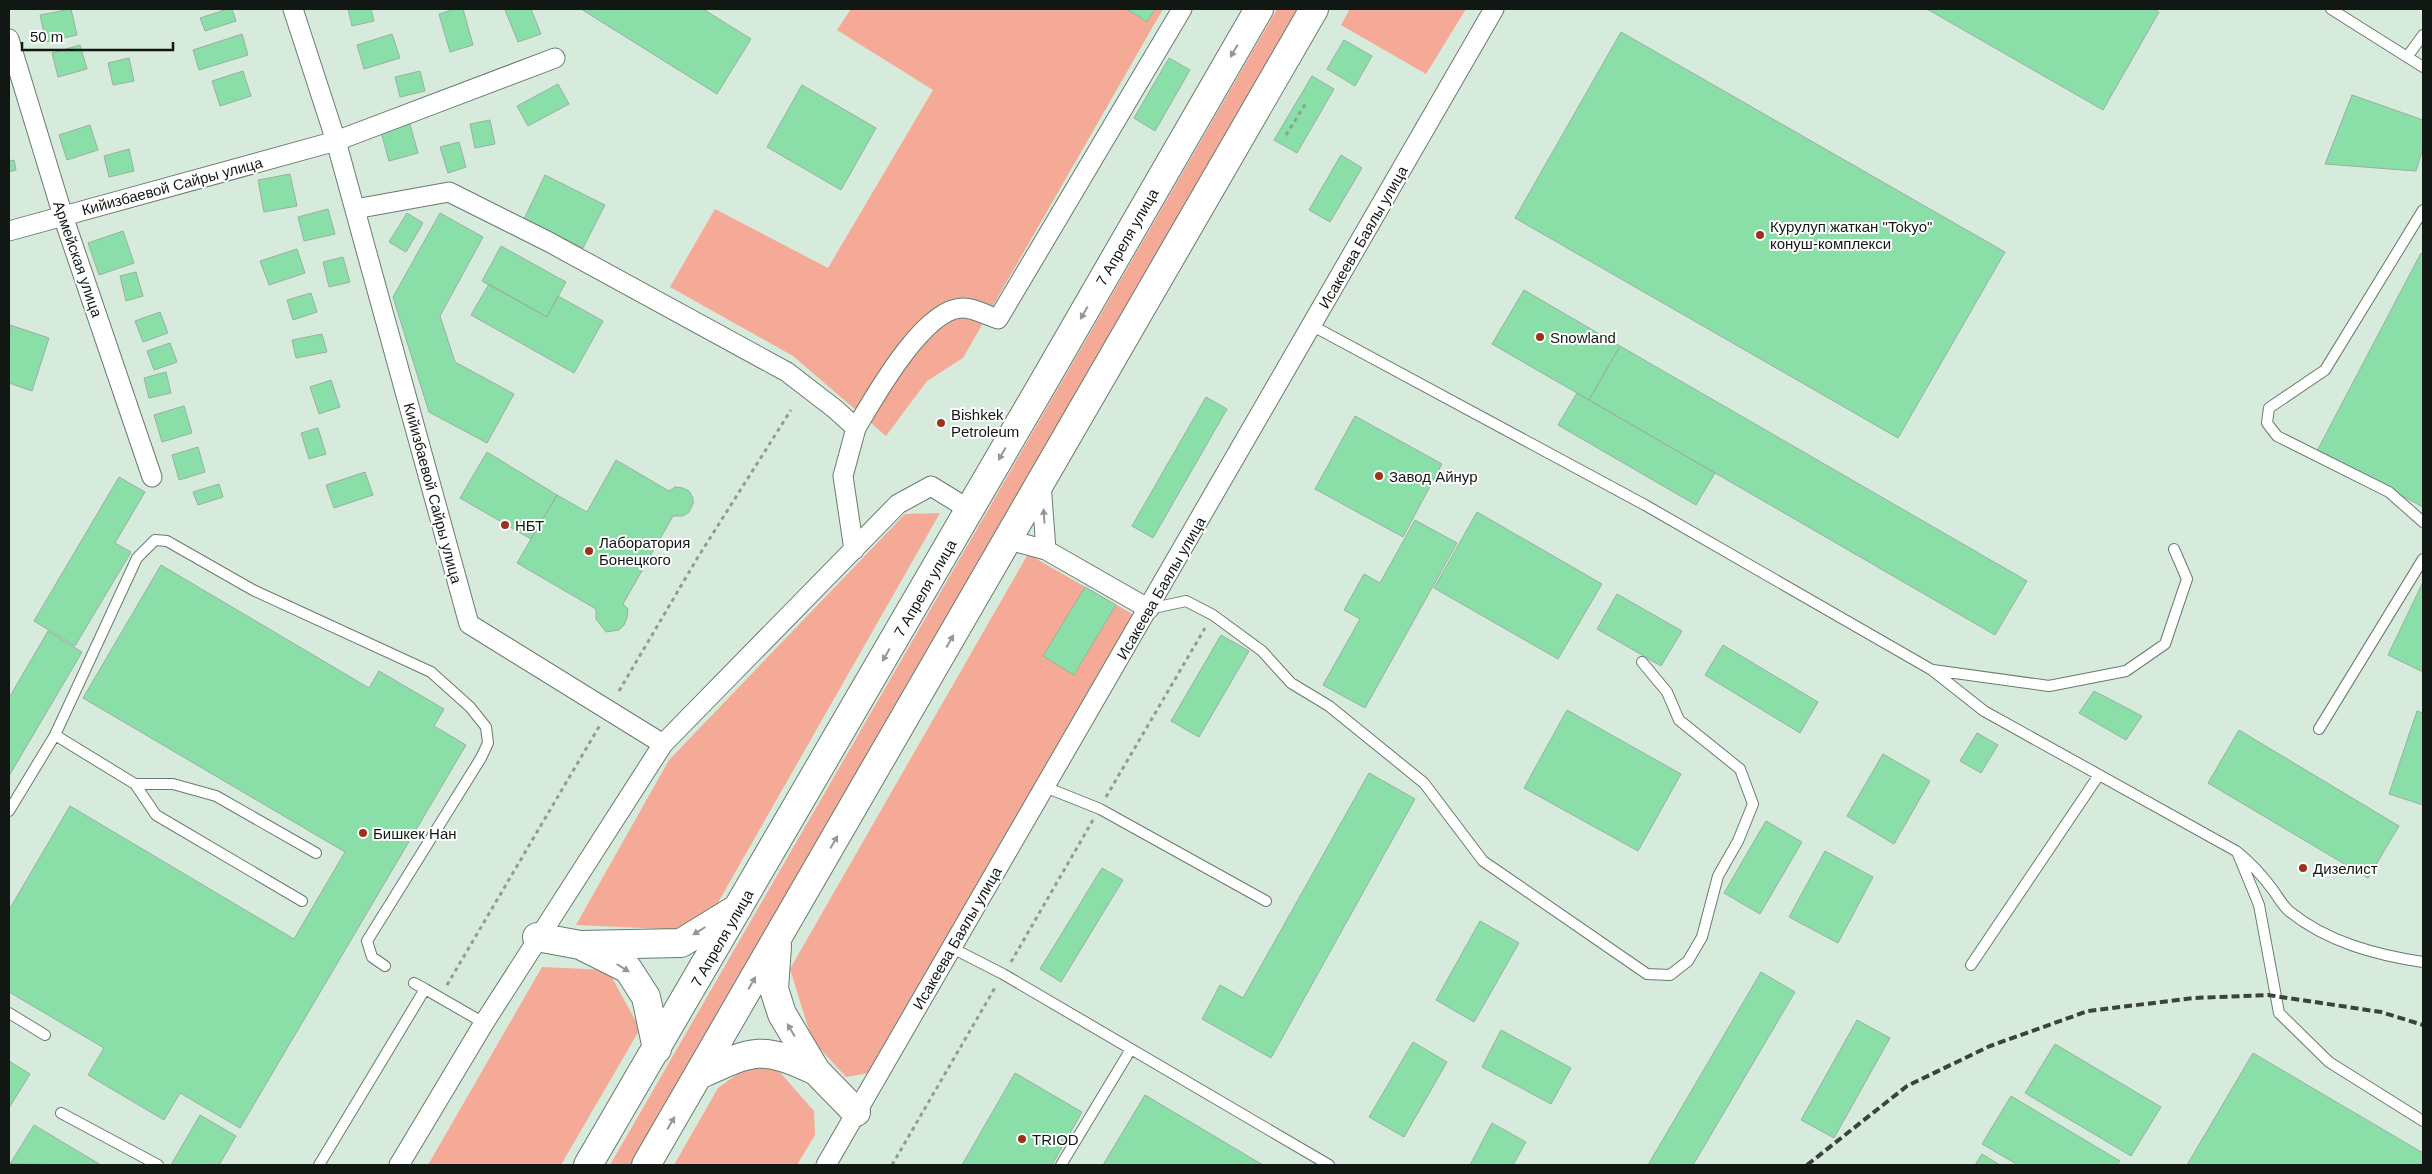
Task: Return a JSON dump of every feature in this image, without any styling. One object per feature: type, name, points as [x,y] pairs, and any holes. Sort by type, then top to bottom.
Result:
[{"type":"main road","name":"7 Апреля улица","points":[[588,1165],[741,906],[1258,9]]},
{"type":"main road","points":[[646,1165],[1009,540],[1314,9]]},
{"type":"main road","points":[[538,937],[580,945],[681,943],[741,906]]},
{"type":"main road","points":[[777,940],[774,989],[782,1014],[816,1071],[856,1112]]},
{"type":"main road","points":[[580,945],[628,970],[646,997],[657,1049]]},
{"type":"main road","points":[[699,1075],[739,1057],[764,1052],[786,1057],[816,1071]]},
{"type":"street","name":"Кийизбаевой Сайры улица","points":[[293,9],[336,141],[469,624],[663,744]]},
{"type":"street","points":[[854,550],[843,476],[856,428],[906,350],[939,316],[962,307],[998,319],[1182,9]]},
{"type":"street","name":"Исакеева Баялы улица","points":[[826,1165],[1494,9]]},
{"type":"street","name":"Армейская улица","points":[[9,39],[63,216],[152,477]]},
{"type":"street","name":"Кийизбаевой Сайры улица","points":[[9,231],[336,141],[555,58]]},
{"type":"street","points":[[355,209],[448,192],[550,242],[787,372],[836,409],[856,428]]},
{"type":"street","points":[[1041,482],[1046,550]]},
{"type":"street","points":[[399,1165],[484,1022],[663,744],[898,504],[931,486],[970,510]]},
{"type":"street","points":[[1009,540],[1046,550],[1149,609]]},
{"type":"lane","points":[[2332,9],[2423,67]]},
{"type":"lane","points":[[2407,57],[2423,35]]},
{"type":"lane","points":[[2423,210],[2325,370],[2269,408],[2267,423],[2277,436],[2389,492],[2423,522]]},
{"type":"lane","points":[[1312,325],[1645,505],[1932,670],[1984,711],[2236,852],[2253,864],[2288,910],[2311,925],[2341,942],[2392,957],[2423,962]]},
{"type":"lane","points":[[9,811],[55,735],[137,558],[154,540],[167,541],[253,590],[431,672],[470,707],[486,727],[488,743],[481,758],[367,941],[372,957],[385,966]]},
{"type":"lane","points":[[1932,670],[2049,686],[2126,671],[2165,644],[2187,579],[2174,549]]},
{"type":"lane","points":[[2319,729],[2423,559]]},
{"type":"lane","points":[[1149,609],[1186,601],[1213,615],[1262,651],[1291,683],[1329,706],[1424,783],[1483,861],[1647,974],[1670,975],[1688,961],[1702,937],[1718,876],[1738,841],[1753,804],[1740,769],[1679,720],[1667,692],[1642,662]]},
{"type":"lane","points":[[55,735],[135,784],[156,815],[302,901]]},
{"type":"lane","points":[[1971,964],[2099,775]]},
{"type":"lane","points":[[135,784],[173,784],[216,796],[316,853]]},
{"type":"lane","points":[[1045,787],[1100,809],[1266,901]]},
{"type":"lane","points":[[2236,852],[2259,904],[2279,1013],[2329,1062],[2423,1121]]},
{"type":"lane","points":[[952,948],[1004,974],[1330,1165]]},
{"type":"lane","points":[[414,983],[484,1022]]},
{"type":"lane","points":[[319,1165],[425,989]]},
{"type":"lane","points":[[9,1013],[45,1035]]},
{"type":"lane","points":[[1061,1165],[1130,1049]]},
{"type":"lane","points":[[61,1113],[158,1165]]},
{"type":"path","points":[[1286,135],[1306,103]]},
{"type":"path","points":[[619,691],[698,557],[791,410]]},
{"type":"path","points":[[892,1165],[1213,615]]},
{"type":"path","points":[[439,997],[601,723]]},
{"type":"shaded area","points":[[851,9],[1163,9],[963,358],[927,381],[886,436],[793,356],[670,287],[715,209],[828,268],[933,90],[837,30]]},
{"type":"shaded area","points":[[1277,9],[1297,9],[631,1165],[610,1165]]},
{"type":"shaded area","points":[[1350,9],[1466,9],[1426,74],[1341,25]]},
{"type":"shaded area","points":[[940,513],[716,906],[687,930],[576,925],[669,760],[905,514]]},
{"type":"shaded area","points":[[1028,554],[1134,615],[869,1073],[846,1077],[812,1040],[790,969]]},
{"type":"shaded area","points":[[542,967],[608,970],[640,1029],[561,1165],[428,1165]]},
{"type":"shaded area","points":[[746,1068],[777,1069],[814,1111],[815,1135],[797,1165],[674,1165],[718,1088]]},
{"type":"building","points":[[71,9],[77,35],[46,42],[40,15]]},
{"type":"building","points":[[232,9],[236,21],[205,31],[200,18]]},
{"type":"building","points":[[348,9],[371,9],[374,21],[352,26]]},
{"type":"building","points":[[455,9],[463,9],[473,45],[450,52],[439,14]]},
{"type":"building","points":[[531,9],[541,34],[518,42],[505,10]]},
{"type":"building","points":[[581,9],[703,9],[751,39],[717,94]]},
{"type":"building","points":[[1126,9],[1155,9],[1147,22]]},
{"type":"building","points":[[1927,9],[2153,9],[2159,12],[2103,110]]},
{"type":"building","name":"Курулуп жаткан \"Tokyo\" конуш-комплекси","points":[[1621,32],[2005,252],[1898,438],[1515,218]]},
{"type":"building","points":[[242,34],[248,55],[199,70],[193,50]]},
{"type":"building","points":[[392,34],[400,58],[364,69],[357,45]]},
{"type":"building","points":[[1344,40],[1372,56],[1355,86],[1327,69]]},
{"type":"building","points":[[80,45],[87,69],[58,77],[52,53]]},
{"type":"building","points":[[129,58],[134,81],[113,85],[108,63]]},
{"type":"building","points":[[1169,58],[1190,70],[1155,131],[1134,118]]},
{"type":"building","points":[[243,71],[251,96],[220,106],[212,81]]},
{"type":"building","points":[[420,71],[425,91],[400,97],[395,77]]},
{"type":"building","points":[[1312,76],[1334,89],[1297,153],[1274,140]]},
{"type":"building","points":[[558,84],[569,104],[528,126],[517,106]]},
{"type":"building","points":[[802,85],[876,128],[841,190],[767,147]]},
{"type":"building","points":[[2352,95],[2423,120],[2423,148],[2416,171],[2325,164]]},
{"type":"building","points":[[490,120],[495,144],[475,148],[470,124]]},
{"type":"building","points":[[410,124],[418,153],[389,161],[381,132]]},
{"type":"building","points":[[90,125],[98,150],[67,160],[59,135]]},
{"type":"building","points":[[459,142],[466,167],[448,173],[440,147]]},
{"type":"building","points":[[129,149],[134,171],[109,177],[104,156]]},
{"type":"building","points":[[1341,155],[1362,168],[1330,222],[1309,210]]},
{"type":"building","points":[[14,160],[16,170],[9,172],[9,161]]},
{"type":"building","points":[[290,174],[297,206],[264,212],[258,180]]},
{"type":"building","points":[[545,175],[605,205],[583,248],[524,219]]},
{"type":"building","points":[[328,209],[335,234],[304,241],[298,217]]},
{"type":"building","points":[[407,213],[423,223],[406,252],[389,242]]},
{"type":"building","points":[[440,213],[483,237],[440,316],[455,362],[514,394],[487,443],[429,412],[393,297]]},
{"type":"building","points":[[123,231],[134,263],[99,275],[88,243]]},
{"type":"building","points":[[501,246],[566,282],[547,317],[482,281]]},
{"type":"building","points":[[297,249],[305,273],[269,285],[260,261]]},
{"type":"building","points":[[2421,253],[2423,255],[2423,507],[2317,451]]},
{"type":"building","points":[[343,257],[350,282],[329,287],[323,262]]},
{"type":"building","points":[[136,272],[143,296],[126,301],[120,276]]},
{"type":"building","points":[[489,284],[547,317],[558,296],[603,321],[574,373],[471,315]]},
{"type":"building","points":[[1524,290],[1620,346],[1589,400],[1492,344]]},
{"type":"building","points":[[311,293],[317,312],[293,320],[287,300]]},
{"type":"building","points":[[160,312],[168,333],[143,342],[135,321]]},
{"type":"building","points":[[10,325],[49,338],[32,391],[9,383]]},
{"type":"building","points":[[322,334],[327,352],[296,358],[292,340]]},
{"type":"building","points":[[170,343],[177,362],[154,370],[147,351]]},
{"type":"building","points":[[1620,346],[2027,581],[1995,635],[1589,400]]},
{"type":"building","points":[[166,372],[171,393],[149,398],[144,378]]},
{"type":"building","points":[[331,380],[340,407],[319,414],[310,387]]},
{"type":"building","points":[[1577,393],[1715,473],[1696,505],[1558,425]]},
{"type":"building","points":[[1206,397],[1227,409],[1153,538],[1132,526]]},
{"type":"building","points":[[184,406],[192,433],[162,442],[154,415]]},
{"type":"building","name":"Завод Айнур","points":[[1355,416],[1442,464],[1403,537],[1315,489]]},
{"type":"building","points":[[318,428],[326,454],[309,459],[301,433]]},
{"type":"building","points":[[198,447],[205,472],[179,480],[172,455]]},
{"type":"building","points":[[487,452],[557,495],[531,539],[460,498]]},
{"type":"building","name":"Лаборатория Бонецкого","points":[[616,460],[669,491],[675,487],[689,491],[693,498],[693,504],[689,512],[683,516],[673,516],[623,604],[628,609],[624,625],[619,630],[606,632],[596,619],[596,609],[517,563],[557,495],[587,512]]},
{"type":"building","points":[[365,472],[373,495],[334,508],[326,485]]},
{"type":"building","points":[[119,477],[145,492],[115,543],[131,552],[75,646],[34,621]]},
{"type":"building","points":[[219,484],[223,497],[198,505],[193,492]]},
{"type":"building","points":[[1477,512],[1602,584],[1558,659],[1434,588]]},
{"type":"building","points":[[1415,520],[1457,543],[1365,708],[1323,685],[1360,619],[1344,610],[1364,574],[1380,583]]},
{"type":"building","name":"Бишкек Нан","points":[[161,565],[369,688],[379,671],[444,709],[434,726],[466,745],[240,1128],[180,1093],[164,1120],[88,1075],[104,1048],[9,992],[9,910],[70,806],[294,939],[345,852],[83,698]]},
{"type":"building","points":[[2423,582],[2423,672],[2388,655]]},
{"type":"building","points":[[1085,587],[1116,605],[1074,675],[1043,656]]},
{"type":"building","points":[[1617,594],[1682,631],[1661,666],[1597,629]]},
{"type":"building","points":[[48,631],[82,652],[9,776],[9,698]]},
{"type":"building","points":[[1221,635],[1249,651],[1199,737],[1171,721]]},
{"type":"building","points":[[1723,645],[1818,702],[1800,733],[1705,675]]},
{"type":"building","points":[[2094,691],[2142,716],[2126,740],[2079,713]]},
{"type":"building","points":[[1567,710],[1681,774],[1638,851],[1524,788]]},
{"type":"building","points":[[2417,711],[2423,713],[2423,805],[2389,794]]},
{"type":"building","points":[[2239,730],[2399,826],[2368,878],[2208,783]]},
{"type":"building","points":[[1977,733],[1998,745],[1981,773],[1960,761]]},
{"type":"building","points":[[1883,754],[1930,781],[1894,844],[1847,816]]},
{"type":"building","points":[[1369,773],[1415,799],[1271,1058],[1202,1019],[1220,985],[1243,998]]},
{"type":"building","points":[[1766,821],[1802,842],[1760,914],[1724,893]]},
{"type":"building","points":[[1825,851],[1873,877],[1838,943],[1789,917]]},
{"type":"building","points":[[1102,868],[1123,880],[1061,982],[1040,969]]},
{"type":"building","points":[[1480,921],[1519,943],[1474,1022],[1436,1000]]},
{"type":"building","points":[[1761,972],[1795,992],[1693,1165],[1648,1165]]},
{"type":"building","points":[[1857,1020],[1890,1038],[1834,1138],[1801,1120]]},
{"type":"building","points":[[1501,1030],[1571,1068],[1551,1104],[1482,1067]]},
{"type":"building","points":[[1413,1042],[1447,1062],[1404,1137],[1369,1117]]},
{"type":"building","points":[[2055,1044],[2161,1107],[2131,1156],[2025,1093]]},
{"type":"building","points":[[2253,1053],[2423,1153],[2423,1165],[2187,1165]]},
{"type":"building","points":[[9,1061],[30,1074],[9,1108]]},
{"type":"building","name":"TRIOD","points":[[1015,1073],[1082,1112],[1052,1165],[962,1165]]},
{"type":"building","points":[[1145,1095],[1263,1165],[1103,1165]]},
{"type":"building","points":[[2011,1096],[2120,1161],[2117,1165],[2018,1165],[1982,1144]]},
{"type":"building","points":[[200,1115],[236,1136],[219,1165],[171,1165]]},
{"type":"building","points":[[1492,1123],[1526,1142],[1513,1165],[1470,1165]]},
{"type":"building","points":[[34,1125],[101,1165],[10,1164]]},
{"type":"building","points":[[1982,1154],[2000,1165],[1975,1165]]},
{"type":"railway","points":[[1807,1165],[1907,1086],[1990,1046],[2088,1011],[2194,998],[2268,995],[2381,1012],[2423,1025]]},
{"type":"place","name":"Курулуп жаткан \"Tokyo\" конуш-комплекси","points":[[1760,235]]},
{"type":"place","name":"Snowland","points":[[1540,337]]},
{"type":"place","name":"Bishkek Petroleum","points":[[941,423]]},
{"type":"place","name":"Завод Айнур","points":[[1379,476]]},
{"type":"place","name":"НБТ","points":[[505,525]]},
{"type":"place","name":"Лаборатория Бонецкого","points":[[589,551]]},
{"type":"place","name":"Бишкек Нан","points":[[363,833]]},
{"type":"place","name":"Дизелист","points":[[2303,868]]},
{"type":"place","name":"TRIOD","points":[[1022,1139]]}]
